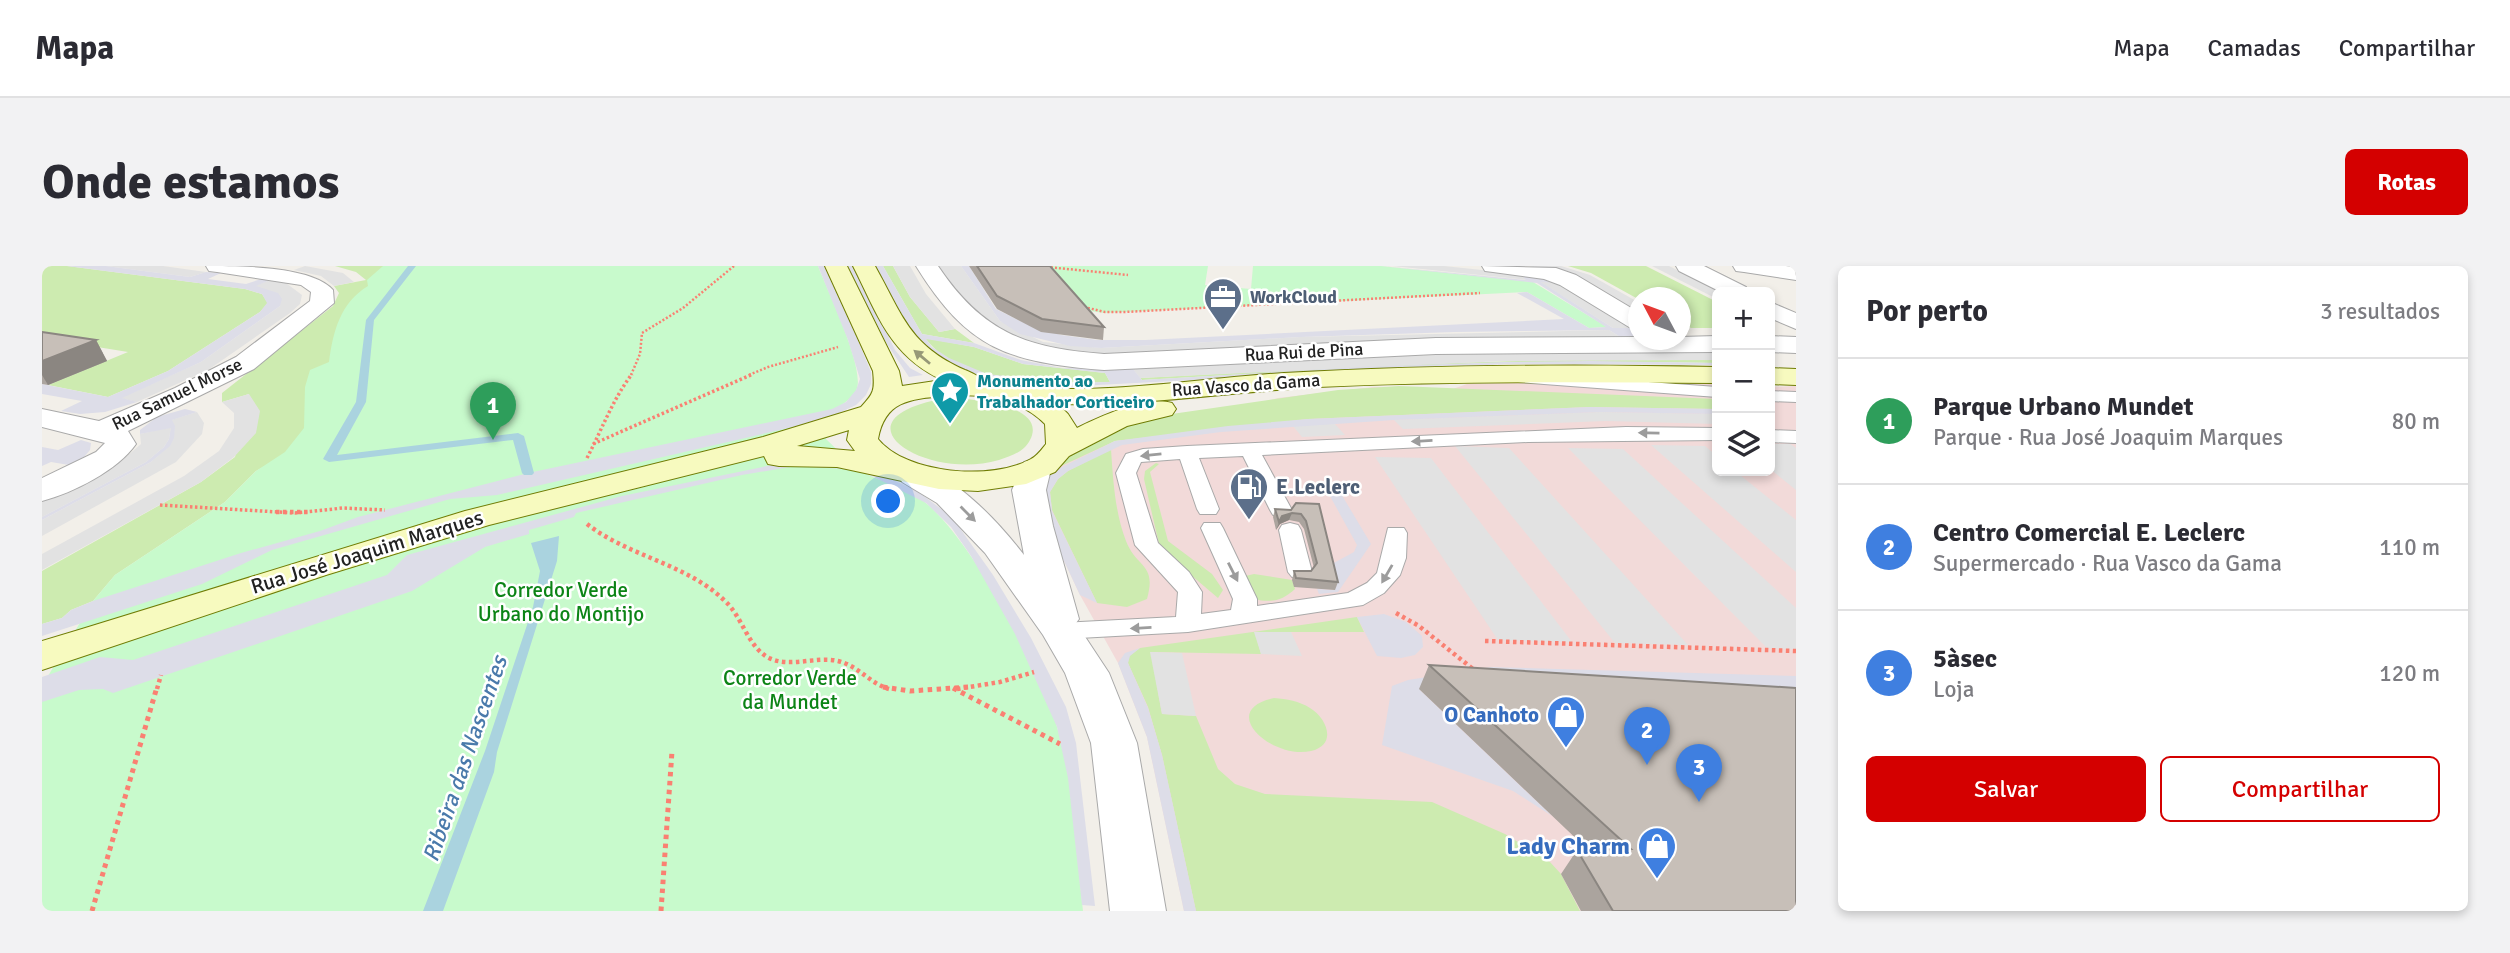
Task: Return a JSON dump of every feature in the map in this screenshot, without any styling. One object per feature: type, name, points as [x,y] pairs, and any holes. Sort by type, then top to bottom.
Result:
[{"type":"main road","points":[[836,266],[886,371],[888,386],[877,408],[863,425],[862,438],[869,451],[883,463],[909,474]]},
{"type":"main road","points":[[864,266],[904,341],[930,364],[996,390],[1031,400],[1049,410],[1060,422],[1064,435],[1048,459]]},
{"type":"main road","name":"Rua Vasco da Gama","points":[[996,390],[1044,397],[1095,397],[1280,381],[1488,374],[1712,375]]},
{"type":"main road","points":[[1775,376],[1796,377]]},
{"type":"main road","name":"Rua Vasco da Gama","points":[[909,474],[944,481],[977,482],[1009,478],[1118,420],[1194,402],[1400,377]]},
{"type":"main road","name":"Rua José Joaquim Marques","points":[[42,656],[224,596],[477,519],[826,429],[904,394],[928,389],[996,390]]},
{"type":"main road","name":"Rua José Joaquim Marques","points":[[697,464],[829,455],[853,458],[909,474]]},
{"type":"street","name":"Rua Samuel Morse","points":[[102,430],[185,394],[245,363],[322,303],[322,290],[307,279],[217,266]]},
{"type":"street","name":"Rua Rui de Pina","points":[[927,266],[957,307],[982,331],[1012,348],[1067,360],[1109,362],[1436,346],[1628,343]]},
{"type":"street","points":[[1493,266],[1548,273],[1568,280],[1628,315]]},
{"type":"street","points":[[1687,266],[1728,287]]},
{"type":"street","points":[[1744,266],[1796,273]]},
{"type":"street","points":[[1775,312],[1796,322]]},
{"type":"street","name":"Rua Rui de Pina","points":[[1691,343],[1712,344]]},
{"type":"street","points":[[1775,344],[1796,345]]},
{"type":"street","points":[[42,418],[115,434],[121,444],[107,459],[42,491]]},
{"type":"street","points":[[1048,459],[1029,490],[1062,631]]},
{"type":"street","points":[[909,474],[949,496],[990,537],[1062,631],[1087,673],[1114,743],[1119,797],[1138,911]]},
{"type":"lane","points":[[1488,374],[1559,383],[1712,393]]},
{"type":"lane","points":[[1775,396],[1796,397]]},
{"type":"lane","points":[[1188,624],[1190,592],[1180,577],[1147,545],[1126,473],[1133,458],[1187,452],[1528,436],[1712,434]]},
{"type":"lane","points":[[1775,436],[1796,437]]},
{"type":"lane","points":[[1249,449],[1285,520],[1303,589]]},
{"type":"lane","points":[[1187,452],[1210,519],[1245,599],[1243,617]]},
{"type":"lane","points":[[1062,631],[1188,624],[1243,617],[1303,589],[1354,600],[1379,588],[1392,571],[1396,533]]},
{"type":"path","points":[[585,462],[608,418],[616,395],[633,372],[640,354],[642,333],[683,308],[734,266]]},
{"type":"path","points":[[1042,266],[1128,275]]},
{"type":"path","points":[[1042,266],[1050,276]]},
{"type":"path","points":[[1083,306],[1105,312],[1125,312],[1492,293]]},
{"type":"path","points":[[593,444],[768,367],[849,344]]},
{"type":"path","points":[[160,505],[295,513],[343,508],[386,510]]},
{"type":"path","points":[[583,520],[615,542],[649,554],[713,592],[731,607],[747,635],[768,657],[790,661],[822,658],[851,665],[876,685],[903,690],[937,691],[1021,677],[1034,672]]},
{"type":"path","points":[[1485,641],[1796,652]]},
{"type":"path","points":[[92,911],[161,676]]},
{"type":"path","points":[[952,688],[1060,744]]},
{"type":"path","points":[[661,911],[672,751]]},
{"type":"shaded area","points":[[67,266],[106,266],[190,277],[206,272],[221,273],[208,279],[246,284],[261,279],[270,280],[256,286],[278,293],[282,299],[280,306],[201,362],[122,398],[137,402],[105,412],[80,414],[61,411],[82,401],[42,394],[42,384],[108,397],[168,371],[260,312],[267,303],[262,294],[245,289]]},
{"type":"shaded area","points":[[106,266],[163,266],[206,272],[190,277]]},
{"type":"shaded area","points":[[305,266],[343,273],[354,282],[334,286],[321,276],[294,270]]},
{"type":"shaded area","points":[[818,266],[827,266],[871,372],[871,384],[866,395],[856,405],[828,418],[793,427],[497,495],[450,499],[272,550],[202,584],[42,636],[42,624],[62,618],[71,610],[93,601],[358,517],[528,473],[832,409],[846,402],[856,390],[860,379],[848,340]]},
{"type":"shaded area","points":[[848,266],[854,266],[895,350],[910,368],[923,375],[909,377],[885,341]]},
{"type":"shaded area","points":[[875,266],[883,266],[922,334],[974,343],[1021,360],[1062,368],[1133,369],[1142,380],[1360,367],[1504,362],[1591,361],[1712,365],[1505,364],[1039,388],[976,377],[936,358],[913,334]],"holes":[[[926,339],[974,347],[1023,364],[1105,373],[1110,382],[1065,383],[987,374],[949,358],[932,347]]]},
{"type":"shaded area","points":[[893,266],[910,266],[926,294],[955,329],[939,332],[910,297]]},
{"type":"shaded area","points":[[937,266],[961,266],[1000,321],[1043,342],[1101,348],[1301,337],[1609,330],[1622,338],[1356,342],[1081,356],[1008,340],[965,303]]},
{"type":"shaded area","points":[[961,266],[969,266],[996,309],[1020,321],[1061,335],[1098,340],[1145,340],[1564,319],[1517,293],[1527,292],[1589,328],[1606,327],[1537,283],[1381,266],[1526,280],[1521,274],[1542,276],[1559,283],[1541,282],[1613,328],[1628,328],[1628,337],[1622,338],[1609,330],[1456,332],[1101,348],[1070,346],[1020,334],[1000,321]]},
{"type":"shaded area","points":[[1393,266],[1444,266],[1520,274],[1528,280]]},
{"type":"shaded area","points":[[1529,266],[1561,266],[1590,275],[1628,296],[1628,306],[1576,277]]},
{"type":"shaded area","points":[[1652,266],[1669,266],[1712,287],[1712,296]]},
{"type":"shaded area","points":[[270,280],[286,283],[302,295],[300,304],[208,370],[137,402],[120,398],[201,362],[280,306],[254,286]]},
{"type":"shaded area","points":[[1539,281],[1559,283],[1628,326],[1628,328],[1613,328]]},
{"type":"shaded area","points":[[1597,351],[1712,352],[1712,360],[1503,361],[1140,378],[1133,369],[1358,357]]},
{"type":"shaded area","points":[[1636,380],[1712,384],[1712,476],[1775,476],[1775,387],[1796,386],[1796,911],[1184,911],[1147,737],[1118,663],[1080,595],[1042,514],[1057,468],[1073,453],[1278,398],[1374,387],[1450,390],[1467,384]]},
{"type":"shaded area","points":[[249,394],[260,411],[256,433],[234,457],[201,482],[42,570],[42,554],[184,476],[219,451],[234,428],[234,413],[222,402]]},
{"type":"shaded area","points":[[1590,407],[1712,409],[1712,414],[1600,412],[1394,420],[1221,432],[1122,445],[1068,471],[1058,479],[1050,492],[1052,511],[1097,603],[1080,595],[1042,514],[1047,479],[1052,472],[1115,441],[1228,426],[1308,419]]},
{"type":"shaded area","points":[[185,409],[197,412],[172,420],[175,426],[170,446],[151,462],[42,520],[42,517],[146,462],[164,447],[171,428],[140,434],[140,430],[157,417]]},
{"type":"shaded area","points":[[197,412],[204,423],[202,434],[176,462],[42,536],[42,520],[151,462],[169,446],[171,420]]},
{"type":"shaded area","points":[[1600,412],[1712,414],[1712,424],[1606,421],[1403,429],[1394,420]]},
{"type":"shaded area","points":[[1334,423],[1345,435],[1302,437],[1293,426]]},
{"type":"shaded area","points":[[171,427],[164,447],[146,462],[42,517],[42,502],[119,463],[141,444],[140,434]]},
{"type":"shaded area","points":[[81,440],[91,443],[90,450],[84,457],[69,465],[51,462],[42,466],[42,447],[58,450]]},
{"type":"shaded area","points":[[1775,444],[1790,444],[1796,448],[1796,490],[1775,473]]},
{"type":"shaded area","points":[[1651,445],[1705,446],[1712,452],[1712,476],[1741,476],[1796,520],[1796,572]]},
{"type":"shaded area","points":[[1455,446],[1509,448],[1688,645],[1615,643]]},
{"type":"shaded area","points":[[1568,448],[1623,449],[1796,608],[1796,649],[1767,648]]},
{"type":"shaded area","points":[[1375,457],[1431,458],[1572,642],[1498,640]]},
{"type":"shaded area","points":[[777,464],[865,467],[917,491],[952,517],[993,575],[1031,638],[1066,707],[1076,743],[1095,906],[1082,905],[1068,778],[1057,727],[1015,634],[971,556],[951,527],[926,503],[860,470],[796,466],[742,475],[576,513],[574,517],[529,530],[529,534],[485,547],[412,591],[113,693],[103,689],[79,690],[42,702],[42,677],[100,657],[133,660],[387,575],[407,555],[622,496]]},
{"type":"shaded area","points":[[1325,487],[1337,487],[1371,544],[1338,592],[1319,594],[1317,589],[1335,590],[1319,571],[1354,552],[1357,545]]},
{"type":"shaded area","points":[[1384,614],[1406,622],[1422,636],[1423,647],[1415,655],[1401,658],[1377,656],[1357,617]]},
{"type":"shaded area","points":[[1254,632],[1291,632],[1302,656],[1261,654]]},
{"type":"shaded area","points":[[1140,648],[1130,656],[1128,663],[1148,708],[1162,755],[1196,911],[1184,911],[1147,737],[1118,663],[1125,653]]},
{"type":"shaded area","points":[[1150,652],[1182,653],[1196,716],[1162,714]]},
{"type":"shaded area","points":[[1491,667],[1796,676],[1796,714],[1420,690],[1552,816],[1513,791],[1382,745],[1392,686],[1408,680]]},
{"type":"green space","points":[[42,266],[67,266],[245,289],[262,294],[268,303],[260,312],[168,371],[108,397],[48,385],[128,352],[42,338]]},
{"type":"green space","points":[[335,266],[621,266],[256,471],[225,502],[115,575],[93,601],[71,610],[62,618],[42,624],[42,571],[201,482],[235,457],[249,394],[222,402],[222,393],[333,306],[339,293],[334,286],[366,280],[356,272]]},
{"type":"green space","name":"Corredor Verde Urbano do Montijo","points":[[383,266],[818,266],[851,349],[858,381],[853,395],[823,420],[826,439],[861,471],[920,498],[927,504],[965,547],[1021,641],[1048,702],[1063,749],[1071,795],[1083,911],[42,911],[42,686],[93,601],[115,575],[225,502],[256,471],[285,452],[304,428],[305,387],[310,370],[329,362],[336,329],[344,310],[358,293],[368,286],[367,280]]},
{"type":"green space","points":[[883,266],[893,266],[910,297],[939,332],[955,329],[974,343],[922,334]]},
{"type":"green space","points":[[1038,266],[1208,266],[1205,285],[1251,289],[1253,266],[1381,266],[1533,282],[1607,327],[1589,328],[1527,292],[1104,313],[1090,311]]},
{"type":"green space","points":[[1568,266],[1646,266],[1687,287],[1628,287],[1628,293],[1591,273]]},
{"type":"green space","points":[[1691,289],[1712,299],[1712,328],[1691,328]]},
{"type":"green space","points":[[925,338],[974,347],[1023,364],[1105,373],[1110,382],[1037,382],[985,374],[962,366],[942,354]]},
{"type":"green space","points":[[1712,360],[1712,363],[1501,364],[1140,378],[1380,366]]},
{"type":"green space","points":[[1399,386],[1712,399],[1712,409],[1590,407],[1308,419],[1115,441],[1057,468],[1078,450],[1101,436],[1151,417],[1338,390]]},
{"type":"green space","points":[[947,398],[987,402],[1017,411],[1028,418],[1033,428],[1030,440],[1021,451],[1012,455],[999,460],[970,464],[942,462],[918,455],[900,445],[891,432],[894,419],[912,407]]},
{"type":"green space","points":[[1111,449],[1115,496],[1122,530],[1130,550],[1148,572],[1149,579],[1147,599],[1127,607],[1097,603],[1052,510],[1050,492],[1058,479],[1068,471]]},
{"type":"green space","points":[[1156,463],[1159,464],[1150,472],[1168,541],[1212,574],[1223,590],[1218,598],[1171,558],[1159,544],[1144,479],[1145,471]]},
{"type":"green space","points":[[1254,574],[1292,580],[1295,589],[1276,600],[1254,599],[1241,577]]},
{"type":"green space","points":[[1357,617],[1364,632],[1255,632],[1261,654],[1151,652],[1162,714],[1196,716],[1218,769],[1235,784],[1265,794],[1432,802],[1505,834],[1550,862],[1561,874],[1580,911],[1196,911],[1162,755],[1148,707],[1128,663],[1129,656],[1140,648]]},
{"type":"green space","points":[[1274,698],[1297,702],[1316,713],[1327,731],[1327,738],[1319,748],[1296,752],[1267,741],[1256,732],[1250,722],[1250,713],[1257,704]]},
{"type":"water","points":[[559,536],[557,561],[497,752],[494,772],[443,911],[423,911],[485,751],[533,607],[540,571],[531,543]]},
{"type":"building","points":[[977,266],[1050,266],[1104,327],[1042,319],[997,296]]},
{"type":"building","points":[[42,332],[96,340],[42,361]]},
{"type":"building","points":[[1296,503],[1319,504],[1338,582],[1296,578],[1294,571],[1311,571],[1317,563],[1306,521],[1301,514],[1292,513],[1282,516],[1279,522],[1275,509],[1291,510]]},
{"type":"building","points":[[1429,665],[1796,688],[1796,911],[1613,911],[1577,850],[1631,849]]},
{"type":"waterway","name":"Ribeira das Nascentes","points":[[412,266],[370,320],[361,402],[329,459],[518,436],[528,473]]},
{"type":"place","name":"WorkCloud","points":[[1223,331]]},
{"type":"place","name":"Monumento ao Trabalhador Corticeiro","points":[[950,425]]},
{"type":"place","name":"Parque Urbano Mundet","points":[[493,440]]},
{"type":"place","name":"E.Leclerc","points":[[1249,521]]},
{"type":"place","name":"O Canhoto","points":[[1566,749]]},
{"type":"place","name":"Centro Comercial E. Leclerc","points":[[1647,765]]},
{"type":"place","name":"5àsec","points":[[1699,802]]},
{"type":"place","name":"Lady Charm","points":[[1657,880]]},
{"type":"park label","name":"Corredor Verde da Mundet","points":[[790,690]]}]
